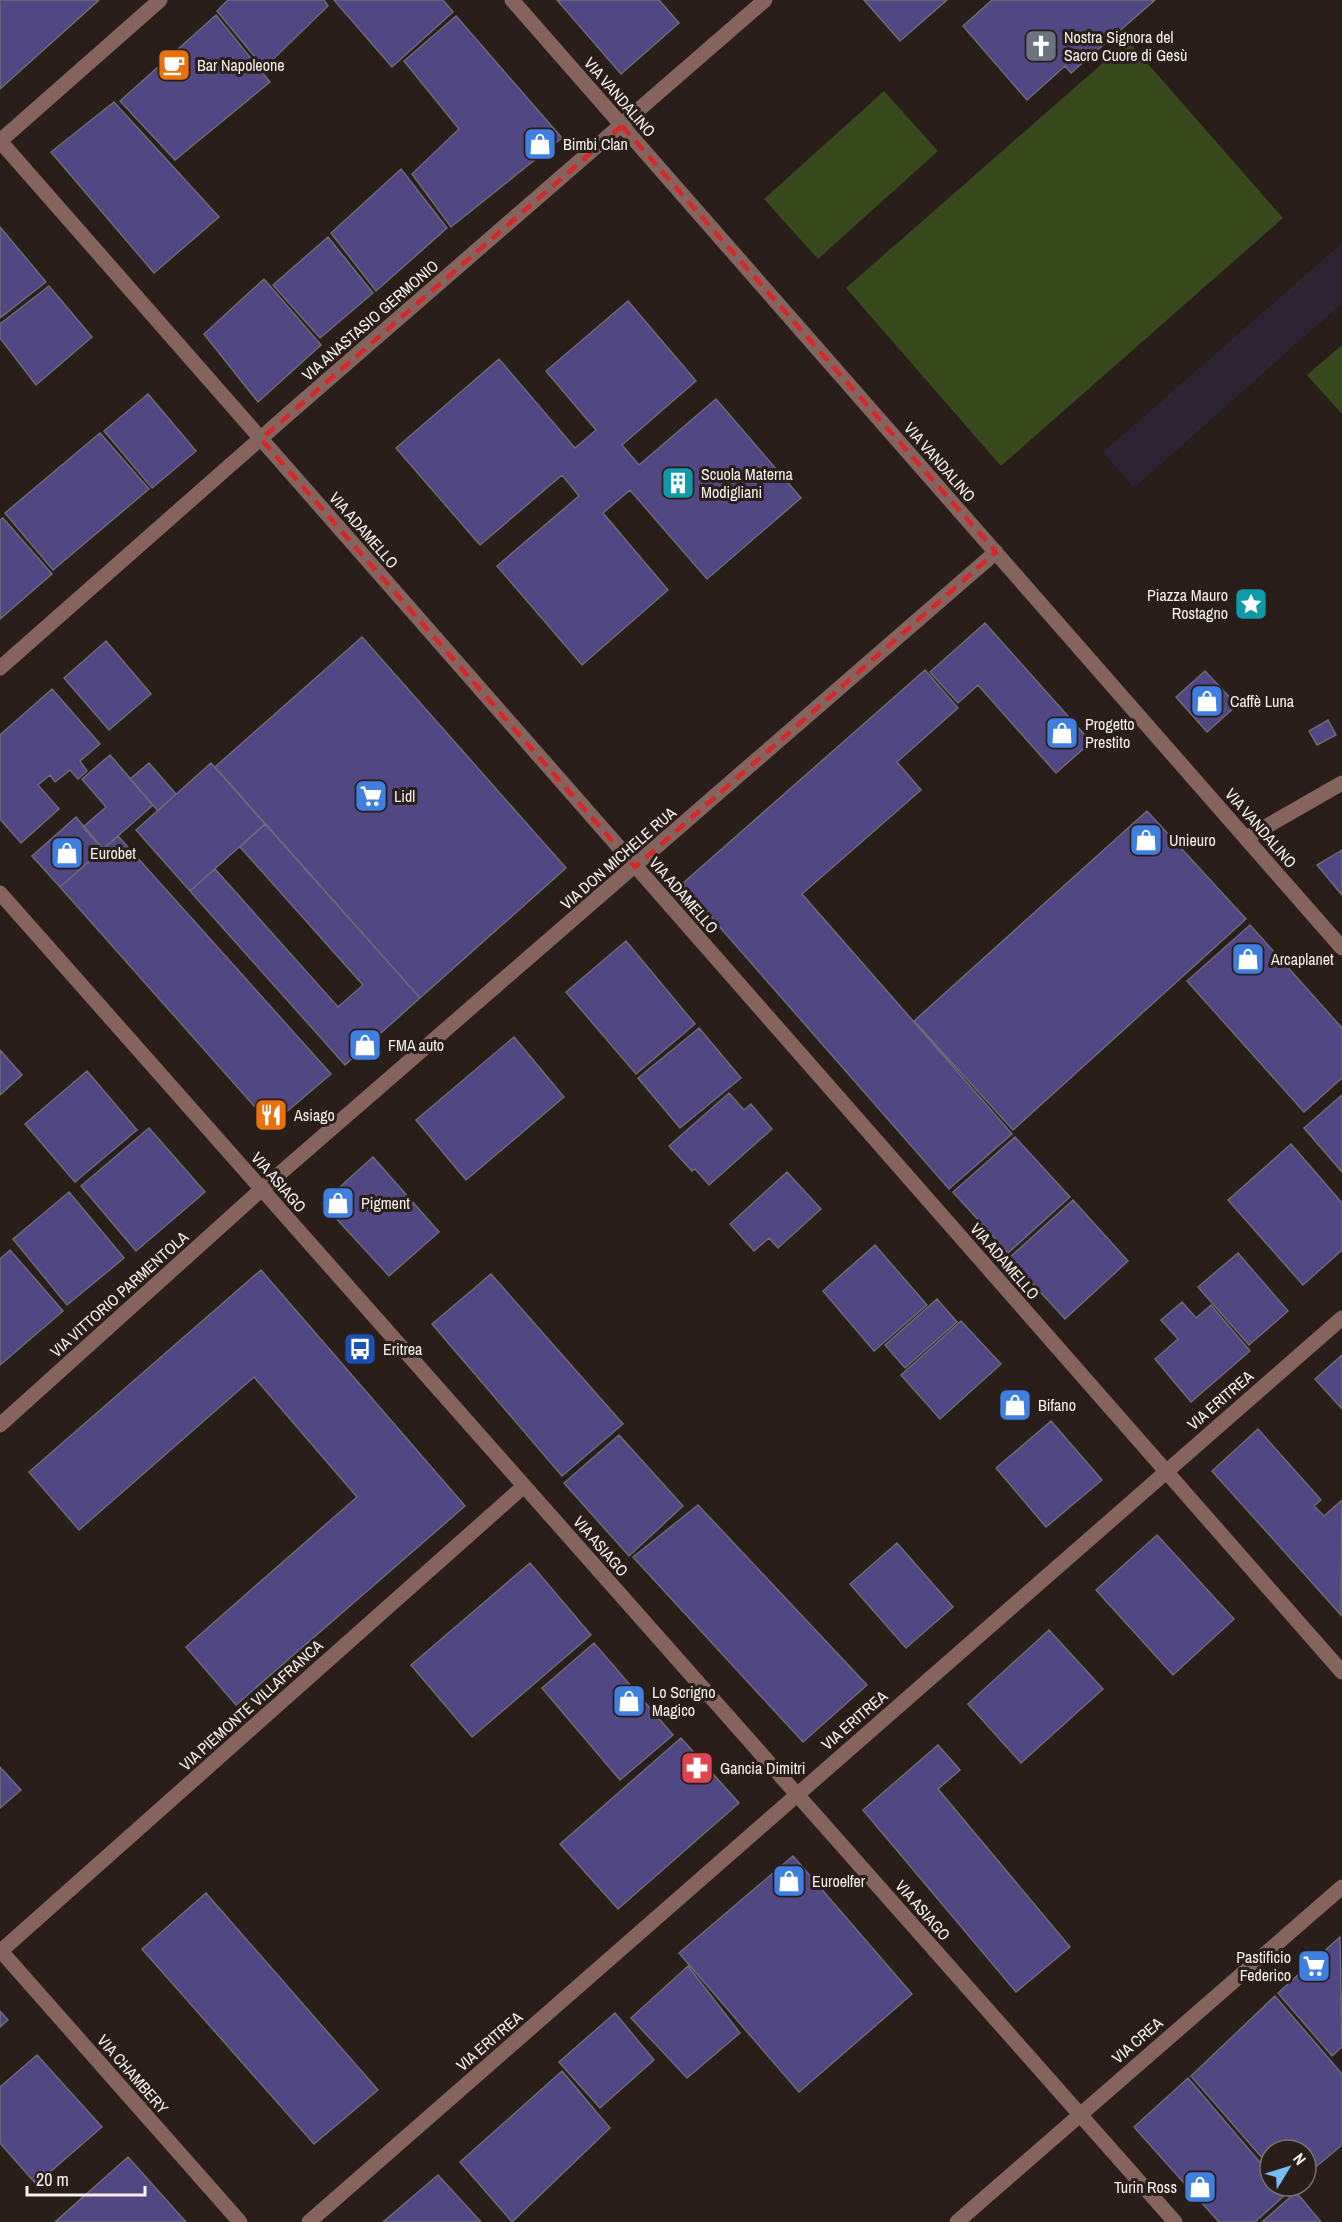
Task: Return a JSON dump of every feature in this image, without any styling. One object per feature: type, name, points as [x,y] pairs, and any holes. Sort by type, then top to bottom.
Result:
[{"type":"street","points":[[0,141],[160,0]]},
{"type":"street","name":"VIA VANDALINO","points":[[512,0],[1342,948]]},
{"type":"street","name":"VIA ANASTASIO GERMONIO","points":[[0,668],[765,0]]},
{"type":"street","name":"VIA ADAMELLO","points":[[0,141],[1342,1672]]},
{"type":"street","name":"VIA DON MICHELE RUA","points":[[262,1189],[996,552]]},
{"type":"street","points":[[1246,838],[1342,783]]},
{"type":"street","name":"VIA ASIAGO","points":[[0,893],[1175,2222]]},
{"type":"street","name":"VIA VITTORIO PARMENTOLA","points":[[0,1425],[262,1189]]},
{"type":"street","name":"VIA ERITREA","points":[[309,2222],[1342,1317]]},
{"type":"street","name":"VIA PIEMONTE VILLAFRANCA","points":[[1,1951],[524,1486]]},
{"type":"street","name":"VIA CREA","points":[[957,2222],[1342,1887]]},
{"type":"street","name":"VIA CHAMBERY","points":[[1,1951],[240,2222]]},
{"type":"highlighted area","points":[[622,126],[996,552],[635,867],[261,439]]},
{"type":"shaded area","points":[[1342,243],[1342,303],[1134,488],[1103,452]]},
{"type":"green space","points":[[1128,41],[1283,218],[1001,466],[846,288]]},
{"type":"green space","points":[[884,91],[938,151],[818,259],[764,199]]},
{"type":"green space","points":[[1342,345],[1342,414],[1307,375]]},
{"type":"building","points":[[0,0],[99,0],[0,89]]},
{"type":"building","points":[[228,0],[324,0],[328,6],[264,68],[217,11]]},
{"type":"building","points":[[334,0],[443,0],[453,12],[392,67]]},
{"type":"building","points":[[557,0],[659,0],[679,23],[621,74]]},
{"type":"building","points":[[864,0],[947,0],[900,41]]},
{"type":"building","name":"Nostra Signora del Sacro Cuore di Gesù","points":[[992,0],[1155,0],[1071,73],[1065,66],[1027,100],[963,26]]},
{"type":"building","points":[[216,15],[270,82],[175,160],[120,101]]},
{"type":"building","points":[[456,16],[562,138],[451,227],[412,174],[459,129],[404,61]]},
{"type":"building","points":[[114,102],[219,217],[154,273],[51,152]]},
{"type":"building","points":[[401,169],[447,228],[376,291],[331,233]]},
{"type":"building","points":[[0,227],[46,282],[0,318]]},
{"type":"building","points":[[328,237],[373,293],[320,338],[273,285]]},
{"type":"building","points":[[264,279],[321,345],[258,402],[204,334]]},
{"type":"building","points":[[49,286],[92,337],[36,385],[0,338],[0,324]]},
{"type":"building","name":"Scuola Materna Modigliani","points":[[628,301],[696,381],[622,445],[639,465],[716,399],[801,498],[707,579],[630,490],[603,513],[668,590],[582,665],[497,566],[579,496],[562,475],[480,545],[396,448],[499,359],[575,448],[596,430],[546,371]]},
{"type":"building","points":[[148,394],[196,451],[152,488],[104,431]]},
{"type":"building","points":[[100,433],[149,489],[53,570],[5,513]]},
{"type":"building","points":[[3,518],[52,574],[0,619],[0,520]]},
{"type":"building","points":[[985,623],[1091,742],[1056,773],[978,685],[958,703],[930,672]]},
{"type":"building","name":"Lidl","points":[[362,637],[566,868],[420,998],[215,767]]},
{"type":"building","points":[[106,641],[151,694],[109,730],[64,678]]},
{"type":"building","points":[[925,670],[958,708],[897,762],[921,790],[802,894],[1012,1134],[949,1189],[682,884]]},
{"type":"building","name":"Caffè Luna","points":[[1205,671],[1237,705],[1207,732],[1176,697]]},
{"type":"building","points":[[52,689],[100,744],[80,761],[87,771],[78,779],[70,770],[55,782],[50,775],[38,785],[59,809],[21,843],[0,819],[0,735]]},
{"type":"building","points":[[1328,720],[1336,735],[1317,745],[1309,731]]},
{"type":"building","points":[[110,755],[153,805],[103,849],[83,827],[106,807],[82,779]]},
{"type":"building","points":[[149,763],[176,794],[158,811],[130,779]]},
{"type":"building","points":[[211,763],[265,824],[190,891],[136,830]]},
{"type":"building","points":[[1147,811],[1246,919],[1013,1130],[914,1021]]},
{"type":"building","name":"Eurobet","points":[[76,817],[103,849],[60,887],[32,856]]},
{"type":"building","points":[[265,824],[420,998],[345,1065],[190,891],[215,869],[338,1007],[363,985],[240,847]]},
{"type":"building","points":[[118,836],[331,1074],[271,1125],[60,887]]},
{"type":"building","points":[[1342,850],[1342,895],[1317,865]]},
{"type":"building","points":[[1250,925],[1342,1028],[1342,1078],[1304,1112],[1187,981]]},
{"type":"building","points":[[626,941],[695,1024],[636,1074],[566,992]]},
{"type":"building","points":[[699,1028],[741,1078],[680,1128],[638,1078]]},
{"type":"building","points":[[514,1037],[564,1097],[466,1180],[416,1120]]},
{"type":"building","points":[[0,1050],[22,1075],[0,1095]]},
{"type":"building","points":[[87,1071],[137,1130],[75,1182],[25,1124]]},
{"type":"building","points":[[729,1093],[744,1110],[751,1104],[772,1129],[709,1185],[695,1169],[692,1171],[669,1146]]},
{"type":"building","points":[[1342,1095],[1342,1172],[1304,1128]]},
{"type":"building","points":[[149,1128],[205,1192],[136,1251],[81,1186]]},
{"type":"building","points":[[1015,1137],[1070,1197],[1008,1253],[953,1192]]},
{"type":"building","points":[[1291,1144],[1342,1203],[1342,1250],[1303,1285],[1228,1200]]},
{"type":"building","points":[[373,1157],[439,1232],[389,1276],[322,1203]]},
{"type":"building","points":[[787,1172],[821,1209],[778,1248],[769,1238],[754,1251],[730,1224]]},
{"type":"building","points":[[69,1192],[124,1258],[67,1305],[13,1239]]},
{"type":"building","points":[[1073,1200],[1128,1261],[1065,1319],[1009,1258]]},
{"type":"building","points":[[875,1245],[927,1305],[874,1351],[823,1291]]},
{"type":"building","points":[[10,1250],[63,1311],[0,1365],[0,1259]]},
{"type":"building","points":[[1238,1253],[1288,1311],[1249,1345],[1198,1287]]},
{"type":"building","points":[[261,1270],[465,1506],[236,1705],[186,1647],[357,1497],[254,1377],[79,1530],[29,1472]]},
{"type":"building","points":[[491,1274],[623,1424],[562,1476],[432,1324]]},
{"type":"building","points":[[937,1299],[957,1322],[905,1368],[885,1345]]},
{"type":"building","points":[[1182,1302],[1196,1318],[1211,1305],[1250,1351],[1191,1402],[1155,1359],[1178,1339],[1161,1320]]},
{"type":"building","points":[[961,1321],[1001,1364],[940,1419],[901,1375]]},
{"type":"building","points":[[1342,1355],[1342,1409],[1315,1379]]},
{"type":"building","points":[[1051,1421],[1102,1480],[1046,1527],[996,1468]]},
{"type":"building","points":[[1258,1429],[1321,1500],[1314,1506],[1324,1516],[1342,1500],[1341,1615],[1212,1471]]},
{"type":"building","points":[[619,1435],[683,1506],[629,1556],[564,1483]]},
{"type":"building","points":[[698,1505],[867,1685],[803,1742],[633,1557]]},
{"type":"building","points":[[1157,1535],[1234,1619],[1173,1675],[1096,1590]]},
{"type":"building","points":[[897,1543],[953,1607],[906,1648],[850,1584]]},
{"type":"building","points":[[530,1563],[591,1635],[472,1737],[411,1665]]},
{"type":"building","points":[[1049,1630],[1103,1689],[1021,1763],[968,1704]]},
{"type":"building","points":[[594,1643],[673,1735],[620,1780],[542,1688]]},
{"type":"building","points":[[681,1738],[739,1803],[618,1909],[560,1844]]},
{"type":"building","points":[[938,1745],[960,1770],[938,1789],[1070,1947],[1016,1992],[863,1810]]},
{"type":"building","points":[[0,1767],[21,1790],[0,1808]]},
{"type":"building","points":[[793,1856],[912,1994],[799,2092],[679,1953]]},
{"type":"building","points":[[206,1893],[378,2090],[314,2144],[142,1949]]},
{"type":"building","points":[[1340,1937],[1342,2047],[1332,2056],[1278,1993]]},
{"type":"building","points":[[688,1966],[740,2033],[687,2078],[631,2018]]},
{"type":"building","points":[[1275,1996],[1342,2074],[1342,2145],[1318,2165],[1318,2138],[1258,2138],[1258,2153],[1191,2076]]},
{"type":"building","points":[[0,2011],[8,2020],[0,2027]]},
{"type":"building","points":[[615,2013],[654,2060],[600,2108],[559,2062]]},
{"type":"building","points":[[37,2055],[102,2127],[36,2184],[0,2143],[0,2087]]},
{"type":"building","points":[[562,2071],[610,2128],[512,2222],[460,2162]]},
{"type":"building","points":[[1188,2078],[1258,2160],[1258,2198],[1282,2198],[1255,2222],[1219,2222],[1134,2127]]},
{"type":"building","points":[[128,2157],[186,2222],[55,2222]]},
{"type":"building","points":[[438,2175],[481,2222],[383,2222]]},
{"type":"building","points":[[1289,2198],[1301,2198],[1321,2222],[1262,2222]]},
{"type":"place","name":"Nostra Signora del Sacro Cuore di Gesù","points":[[1041,46]]},
{"type":"place","name":"Bar Napoleone","points":[[174,65]]},
{"type":"place","name":"Bimbi Clan","points":[[540,144]]},
{"type":"place","name":"Scuola Materna Modigliani","points":[[678,483]]},
{"type":"place","name":"Piazza Mauro Rostagno","points":[[1251,604]]},
{"type":"place","name":"Caffè Luna","points":[[1207,701]]},
{"type":"place","name":"Progetto Prestito","points":[[1062,733]]},
{"type":"place","name":"Lidl","points":[[371,796]]},
{"type":"place","name":"Unieuro","points":[[1146,840]]},
{"type":"place","name":"Eurobet","points":[[67,853]]},
{"type":"place","name":"Arcaplanet","points":[[1248,959]]},
{"type":"place","name":"FMA auto","points":[[365,1045]]},
{"type":"place","name":"Asiago","points":[[271,1115]]},
{"type":"place","name":"Pigment","points":[[338,1203]]},
{"type":"place","name":"Eritrea","points":[[360,1349]]},
{"type":"place","name":"Bifano","points":[[1015,1405]]},
{"type":"place","name":"Lo Scrigno Magico","points":[[629,1701]]},
{"type":"place","name":"Gancia Dimitri","points":[[697,1768]]},
{"type":"place","name":"Euroelfer","points":[[789,1881]]},
{"type":"place","name":"Pastificio Federico","points":[[1314,1966]]},
{"type":"place","name":"Turin Ross","points":[[1200,2187]]}]
